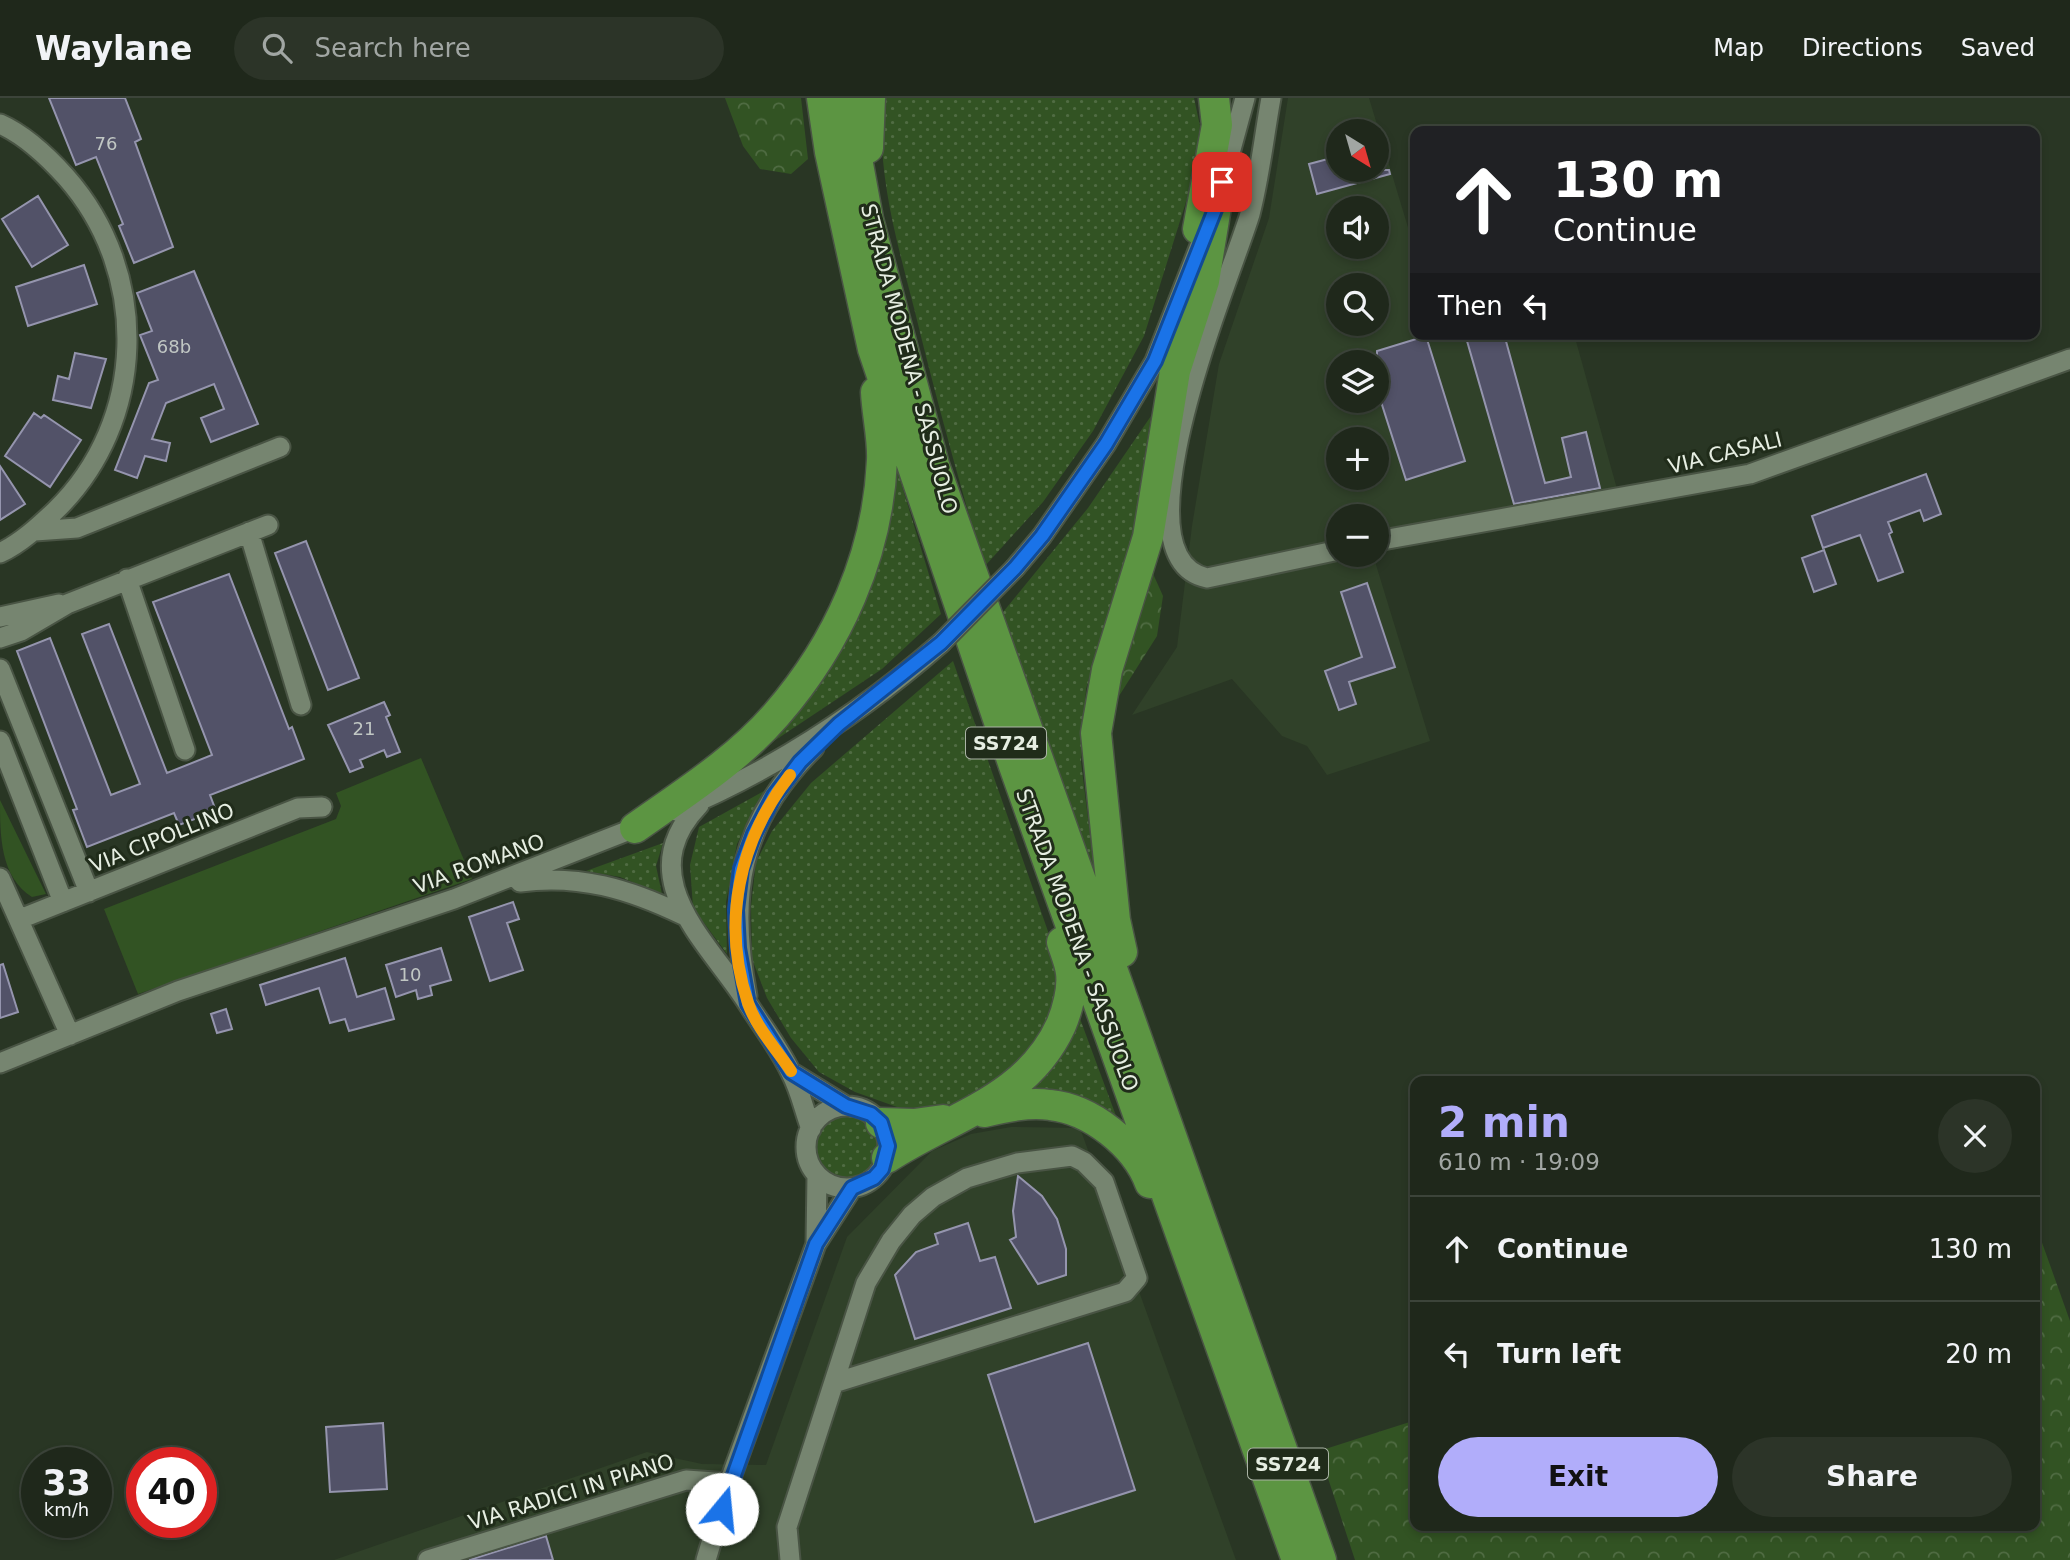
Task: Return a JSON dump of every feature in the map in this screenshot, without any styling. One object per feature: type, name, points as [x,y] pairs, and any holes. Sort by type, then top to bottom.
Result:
[{"type":"highway","name":"STRADA MODENA - SASSUOLO","points":[[822,98],[830,152],[873,349],[1014,766],[1236,1364]]},
{"type":"highway","name":"STRADA MODENA - SASSUOLO","points":[[846,98],[869,219],[933,465],[1148,1075],[1236,1364]]},
{"type":"highway","points":[[869,219],[871,174],[867,141],[870,98]]},
{"type":"highway","points":[[1188,275],[1217,125],[1214,98]]},
{"type":"highway","points":[[1148,1075],[1115,920],[1096,733],[1107,670],[1148,537],[1175,371],[1204,281],[1216,207]]},
{"type":"highway","points":[[635,828],[739,751],[775,716],[806,677],[839,621],[864,566],[877,512],[882,458],[873,349]]},
{"type":"highway","points":[[887,1158],[1003,1094],[1031,1072],[1052,1045],[1066,1013],[1071,974],[1014,766]]},
{"type":"highway","points":[[881,1123],[914,1124],[1024,1105],[1052,1105],[1080,1114],[1112,1134],[1146,1172],[1203,1332],[1236,1364]]},
{"type":"highway","name":"SS724","points":[[1236,1364],[1297,1560]]},
{"type":"highway","name":"SS724","points":[[1236,1364],[1321,1560]]},
{"type":"street","points":[[1188,275],[1216,207],[1245,98]]},
{"type":"street","points":[[1271,98],[1250,212],[1185,402],[1169,534],[1183,564],[1191,572],[1208,578],[1326,553]]},
{"type":"street","points":[[0,124],[50,158],[85,198],[110,244],[125,295],[129,348],[121,400],[102,449],[73,494],[35,530],[0,553]]},
{"type":"street","name":"VIA ROMANO","points":[[0,1063],[178,991],[491,886],[635,828],[760,773],[839,724],[941,643],[1015,568],[1050,525],[1106,444],[1155,361],[1188,275]]},
{"type":"street","name":"VIA CASALI","points":[[1389,539],[1750,474],[2070,359]]},
{"type":"street","points":[[35,530],[77,528],[280,447]]},
{"type":"street","points":[[0,638],[21,631],[67,604],[259,529],[301,705]]},
{"type":"street","points":[[127,579],[185,750]]},
{"type":"street","points":[[0,617],[34,607],[67,604]]},
{"type":"street","points":[[0,669],[89,892]]},
{"type":"street","points":[[748,1004],[738,948],[736,910],[741,869],[754,834],[774,796],[800,762],[839,724]]},
{"type":"street","points":[[0,741],[63,902]]},
{"type":"street","points":[[705,799],[682,822],[671,858],[672,885],[683,915],[748,1004],[791,1072],[811,1129],[807,1153],[817,1175],[816,1244]]},
{"type":"street","name":"VIA CIPOLLINO","points":[[20,919],[298,808],[322,807]]},
{"type":"street","points":[[0,878],[70,1035]]},
{"type":"street","points":[[491,886],[542,879],[582,879],[621,889],[683,915]]},
{"type":"street","points":[[791,1072],[846,1106],[871,1114],[881,1123],[886,1134],[887,1158],[874,1178],[852,1188],[839,1187],[817,1175]]},
{"type":"street","points":[[811,1129],[825,1112],[846,1106]]},
{"type":"street","points":[[790,1560],[787,1527],[866,1283],[891,1241],[912,1215],[933,1197],[967,1178],[1017,1163],[1054,1156],[1072,1156],[1084,1162],[1104,1182],[1137,1278],[1125,1292],[834,1383]]},
{"type":"street","points":[[706,1560],[729,1483],[816,1244],[852,1188]]},
{"type":"street","name":"VIA RADICI IN PIANO","points":[[428,1560],[686,1480],[729,1483]]},
{"type":"shaded area","points":[[1288,98],[1369,98],[1375,119],[1326,119],[1326,182],[1390,182],[1390,168],[1410,234],[1410,340],[1576,340],[1622,507],[1389,549],[1389,504],[1326,504],[1326,567],[1377,567],[1430,741],[1327,775],[1307,746],[1282,736],[1232,679],[1132,715],[1177,647],[1192,526],[1219,364],[1269,218]]},
{"type":"shaded area","points":[[1011,1127],[1080,1128],[1236,1560],[334,1560],[647,1452],[702,1464],[766,1465],[847,1237],[932,1151],[971,1134]]},
{"type":"green space","points":[[725,98],[801,98],[808,159],[791,174],[760,169],[743,146]]},
{"type":"green space","points":[[883,98],[1194,98],[1200,126],[1191,186],[1144,336],[1093,431],[1043,502],[984,567],[894,230],[882,152]]},
{"type":"green space","points":[[1151,416],[1132,540],[1086,689],[1081,762],[1097,891],[999,617],[1088,508]]},
{"type":"green space","points":[[895,463],[941,614],[882,669],[756,753],[812,688],[856,619],[881,553]]},
{"type":"green space","points":[[1150,567],[1163,596],[1157,636],[1112,707]]},
{"type":"green space","points":[[953,661],[1057,957],[1054,1006],[1032,1052],[987,1093],[941,1109],[897,1107],[855,1092],[819,1072],[791,1038],[767,998],[752,959],[751,906],[756,862],[772,831],[811,783]]},
{"type":"green space","points":[[421,758],[472,879],[138,994],[104,909],[336,819],[341,806],[336,793]]},
{"type":"green space","points":[[764,791],[737,844],[726,902],[727,954],[693,908],[690,865],[699,827]]},
{"type":"green space","points":[[0,800],[46,894],[32,897],[21,889],[13,878],[4,854]]},
{"type":"green space","points":[[663,843],[656,866],[662,894],[620,877],[586,871]]},
{"type":"green space","points":[[1079,1016],[1122,1132],[1021,1099],[1054,1060]]},
{"type":"green space","points":[[841,1114],[853,1114],[870,1123],[877,1134],[877,1158],[870,1169],[853,1178],[841,1178],[829,1173],[820,1164],[815,1152],[815,1140],[820,1128],[829,1119]]},
{"type":"green space","points":[[2040,1237],[2070,1321],[2070,1560],[1355,1560],[1319,1451],[1410,1422],[1410,1531],[2040,1531]]},
{"type":"building","points":[[49,98],[125,98],[141,139],[135,142],[173,247],[134,263],[119,226],[123,224],[96,157],[76,165]]},
{"type":"building","points":[[1326,159],[1326,182],[1361,182],[1317,194],[1309,164]]},
{"type":"building","points":[[38,196],[68,245],[32,267],[2,219]]},
{"type":"building","points":[[84,265],[97,304],[28,326],[16,287]]},
{"type":"building","points":[[194,271],[258,424],[211,442],[201,418],[224,409],[214,384],[166,403],[152,439],[170,443],[166,461],[145,456],[137,478],[115,470],[149,383],[158,380],[140,335],[152,331],[137,293]]},
{"type":"building","points":[[1413,340],[1427,340],[1465,461],[1406,480],[1385,413],[1389,413],[1389,350],[1380,350]]},
{"type":"building","points":[[1467,340],[1506,340],[1545,483],[1571,477],[1562,438],[1586,432],[1600,488],[1514,504]]},
{"type":"building","points":[[75,353],[106,359],[91,408],[53,400],[58,376],[69,379]]},
{"type":"building","points":[[34,413],[41,418],[44,415],[81,440],[50,487],[5,456]]},
{"type":"building","points":[[0,466],[25,504],[0,520]]},
{"type":"building","points":[[1926,474],[1941,514],[1924,521],[1920,510],[1888,522],[1892,532],[1889,534],[1903,572],[1878,581],[1860,535],[1823,548],[1812,516]]},
{"type":"building","points":[[306,541],[359,678],[328,690],[275,553]]},
{"type":"building","points":[[1824,550],[1836,584],[1814,592],[1802,558]]},
{"type":"building","points":[[229,574],[289,729],[292,727],[304,759],[210,795],[216,811],[179,825],[174,813],[87,847],[73,810],[77,809],[17,651],[50,638],[111,795],[140,784],[82,634],[109,624],[167,773],[212,755],[153,602]]},
{"type":"building","points":[[1367,583],[1395,667],[1349,682],[1356,704],[1339,710],[1325,671],[1362,657],[1341,592]]},
{"type":"building","points":[[384,702],[390,715],[386,717],[400,752],[387,757],[384,750],[360,760],[363,767],[350,772],[328,725]]},
{"type":"building","points":[[513,902],[519,919],[507,923],[523,970],[490,981],[469,917]]},
{"type":"building","points":[[441,948],[451,980],[430,986],[432,995],[418,999],[416,990],[396,997],[386,965]]},
{"type":"building","points":[[345,958],[357,997],[385,988],[394,1019],[349,1031],[345,1019],[330,1023],[319,988],[266,1005],[260,985]]},
{"type":"building","points":[[3,964],[18,1012],[0,1018],[0,965]]},
{"type":"building","points":[[226,1009],[232,1029],[217,1033],[211,1014]]},
{"type":"building","points":[[1018,1176],[1042,1196],[1057,1219],[1066,1249],[1066,1275],[1038,1284],[1010,1240],[1016,1237],[1013,1211]]},
{"type":"building","points":[[968,1223],[980,1261],[995,1257],[1011,1308],[915,1339],[895,1275],[916,1252],[938,1244],[935,1234]]},
{"type":"building","points":[[1088,1343],[1135,1490],[1035,1522],[988,1375]]},
{"type":"building","points":[[383,1423],[387,1489],[330,1492],[326,1427]]},
{"type":"building","points":[[546,1536],[553,1560],[469,1560]]},
{"type":"slow traffic","points":[[790,775],[774,796],[754,834],[741,869],[736,910],[738,948],[748,1004],[791,1071]]},
{"type":"route","points":[[722,1509],[816,1244],[852,1188],[874,1178],[882,1169],[888,1146],[881,1123],[871,1114],[860,1108],[846,1106],[791,1072],[748,1004],[738,948],[736,910],[741,869],[754,834],[774,796],[800,762],[839,724],[912,668],[975,610],[1028,554],[1074,491],[1106,444],[1155,361],[1216,207],[1222,182]]}]
